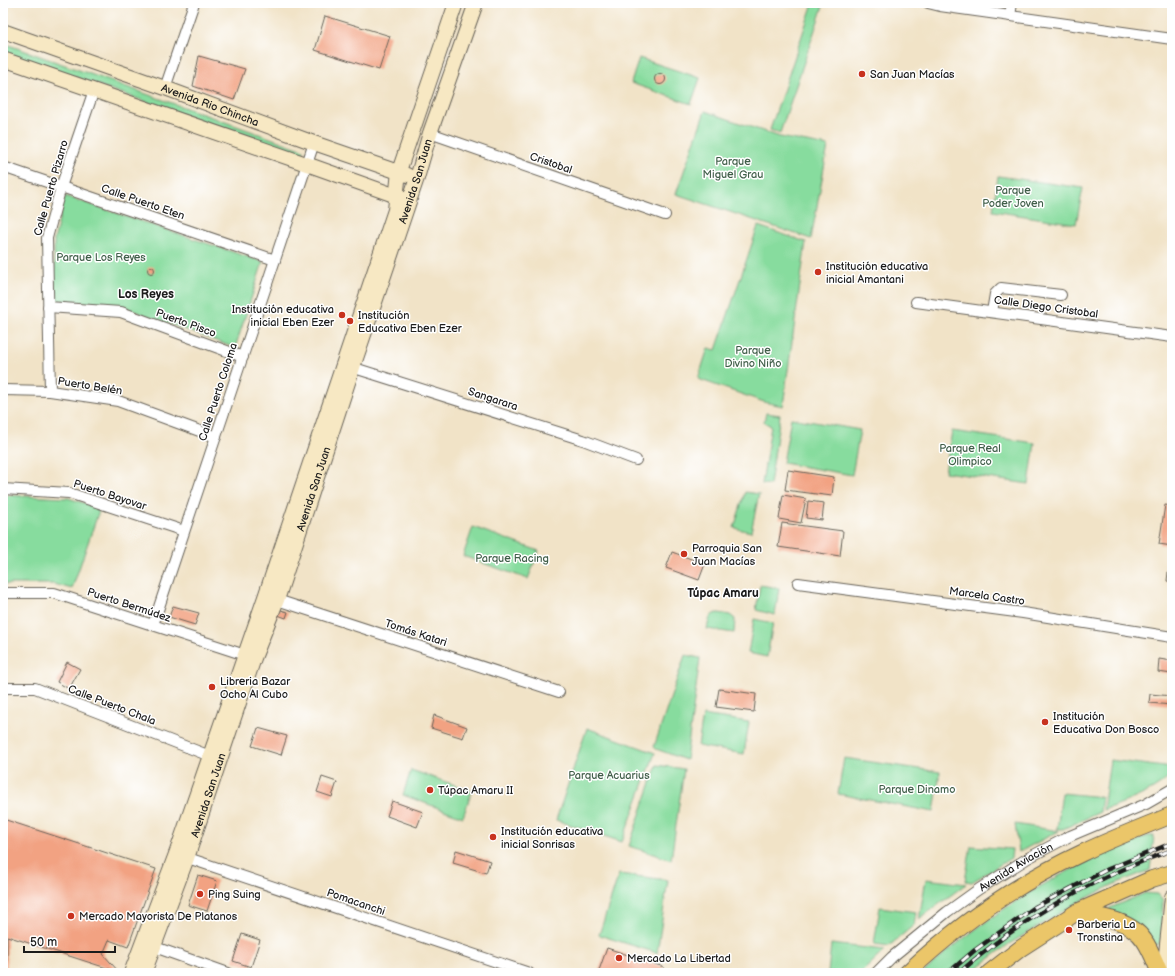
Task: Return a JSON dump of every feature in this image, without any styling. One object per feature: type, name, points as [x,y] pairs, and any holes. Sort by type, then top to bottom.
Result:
[{"type":"main road","name":"Avenida Aviación","points":[[907,973],[951,935],[986,908],[1034,878],[1082,853],[1172,815]]},
{"type":"main road","points":[[989,973],[1021,948],[1077,912],[1152,879],[1172,872]]},
{"type":"main road","points":[[1077,912],[1114,919],[1136,931],[1143,938],[1150,949],[1160,973]]},
{"type":"street","points":[[165,88],[194,3]]},
{"type":"street","name":"Avenida San Juan","points":[[403,199],[399,171],[456,3]]},
{"type":"street","name":"Avenida San Juan","points":[[131,973],[148,945],[254,658],[271,598],[347,366],[395,210],[417,178],[430,133],[476,3]]},
{"type":"street","points":[[928,3],[940,6],[1172,39]]},
{"type":"street","points":[[1010,16],[1012,3]]},
{"type":"street","name":"Avenida Rio Chincha","points":[[3,31],[165,88],[314,143],[417,178]]},
{"type":"street","points":[[3,59],[307,164],[403,199]]},
{"type":"street","name":"Calle Puerto Pizarro","points":[[50,392],[47,238],[61,187],[94,90]]},
{"type":"street","name":"Cristobal","points":[[430,133],[665,215]]},
{"type":"street","name":"Calle Puerto Coloma","points":[[153,625],[314,143]]},
{"type":"street","name":"Calle Puerto Eten","points":[[3,166],[275,260]]},
{"type":"street","points":[[992,312],[995,294],[1001,288],[1061,295]]},
{"type":"street","name":"Calle Diego Cristobal","points":[[916,302],[1172,337]]},
{"type":"street","name":"Puerto Pisco","points":[[48,307],[121,312],[243,357]]},
{"type":"street","name":"Sangarara","points":[[347,366],[583,440],[636,460]]},
{"type":"street","name":"Puerto Belén","points":[[3,390],[50,392],[118,401],[216,437]]},
{"type":"street","name":"Puerto Bayovar","points":[[3,490],[68,493],[184,532]]},
{"type":"street","name":"Marcela Castro","points":[[798,583],[1023,613],[1172,637]]},
{"type":"street","name":"Puerto Bermúdez","points":[[3,593],[54,593],[245,656]]},
{"type":"street","name":"Avenida San Juan","points":[[182,856],[210,756],[245,656],[271,598]]},
{"type":"street","name":"Tomás Katari","points":[[271,598],[559,692]]},
{"type":"street","name":"Calle Puerto Chala","points":[[3,688],[35,688],[210,756]]},
{"type":"street","name":"Avenida Aviación","points":[[876,973],[892,957],[947,912],[979,889],[1028,858],[1070,836],[1146,804],[1172,789]]},
{"type":"street","name":"Pomacanchi","points":[[182,856],[529,973]]},
{"type":"street","points":[[1164,973],[1172,897]]},
{"type":"street","points":[[148,945],[228,973]]},
{"type":"street","name":"Avenida San Juan","points":[[144,973],[148,945]]},
{"type":"green space","points":[[813,3],[824,3],[780,133],[770,130]]},
{"type":"green space","points":[[3,43],[304,150],[302,156],[3,52]]},
{"type":"green space","points":[[639,58],[700,78],[691,104],[631,83]]},
{"type":"green space","name":"Parque Miguel Grau","points":[[705,111],[780,137],[828,146],[811,239],[676,194]]},
{"type":"green space","name":"Parque Poder Joven","points":[[998,176],[1083,188],[1076,224],[993,211]]},
{"type":"green space","name":"Parque Los Reyes","points":[[65,196],[263,262],[235,348],[121,306],[55,300],[54,240]]},
{"type":"green space","name":"Parque Divino Niño","points":[[758,226],[806,242],[783,406],[764,402],[698,379],[708,348],[716,350]]},
{"type":"green space","points":[[766,413],[780,415],[770,485],[762,484],[771,426],[764,422]]},
{"type":"green space","points":[[791,418],[860,430],[852,475],[783,463]]},
{"type":"green space","name":"Parque Real Olimpico","points":[[952,431],[1035,443],[1029,484],[945,472]]},
{"type":"green space","points":[[745,492],[759,494],[751,532],[734,528]]},
{"type":"green space","points":[[3,495],[68,498],[100,508],[72,589],[54,584],[3,584]]},
{"type":"green space","name":"Parque Racing","points":[[473,527],[539,551],[528,579],[463,556]]},
{"type":"green space","points":[[760,585],[779,588],[775,615],[756,610]]},
{"type":"green space","points":[[719,613],[730,615],[735,619],[734,633],[707,629],[711,616]]},
{"type":"green space","points":[[754,619],[773,623],[767,657],[748,653]]},
{"type":"green space","points":[[685,655],[700,658],[686,760],[654,747]]},
{"type":"green space","points":[[703,715],[749,722],[744,754],[698,746]]},
{"type":"green space","name":"Parque Acuarius","points":[[587,728],[655,753],[622,842],[556,820]]},
{"type":"green space","name":"Parque Dinamo","points":[[844,758],[940,772],[934,812],[838,794]]},
{"type":"green space","points":[[1110,760],[1172,768],[1169,775],[1163,782],[1154,788],[1132,799],[1103,810]]},
{"type":"green space","points":[[657,765],[684,769],[671,860],[629,846]]},
{"type":"green space","points":[[411,770],[472,791],[463,817],[403,795]]},
{"type":"green space","points":[[1062,793],[1102,797],[1100,812],[1063,829],[1057,829]]},
{"type":"green space","points":[[1015,824],[1059,831],[1019,852]]},
{"type":"green space","points":[[1148,836],[1154,836],[1150,870],[1112,885],[1073,905],[1009,944],[970,973],[923,973],[974,930],[1029,893],[1087,862]]},
{"type":"green space","points":[[971,846],[1012,849],[1011,858],[972,882],[965,881]]},
{"type":"green space","points":[[619,874],[668,880],[657,953],[599,935]]},
{"type":"green space","points":[[926,879],[966,884],[919,919]]},
{"type":"green space","points":[[1145,893],[1157,894],[1163,901],[1161,940],[1157,945],[1153,944],[1108,913],[1110,908]]},
{"type":"green space","points":[[880,907],[916,912],[914,925],[889,946],[874,944]]},
{"type":"green space","points":[[831,944],[885,950],[861,973],[828,973]]},
{"type":"building","points":[[325,16],[390,36],[379,70],[315,50]]},
{"type":"building","points":[[199,56],[245,69],[234,100],[193,86]]},
{"type":"building","points":[[660,73],[664,75],[666,79],[664,83],[660,85],[656,83],[654,79],[656,75]]},
{"type":"building","points":[[151,266],[154,267],[154,273],[151,274],[148,273],[147,270],[148,267]]},
{"type":"building","points":[[788,470],[834,477],[832,496],[785,490]]},
{"type":"building","points":[[783,495],[806,499],[801,523],[779,519]]},
{"type":"building","points":[[808,501],[824,503],[822,520],[806,518]]},
{"type":"building","points":[[1165,505],[1172,506],[1172,546],[1159,544]]},
{"type":"building","points":[[782,523],[843,531],[840,556],[778,547]]},
{"type":"building","points":[[672,552],[705,564],[699,580],[666,568]]},
{"type":"building","points":[[1168,572],[1172,573],[1172,582],[1167,581]]},
{"type":"building","points":[[173,606],[199,613],[195,625],[169,617]]},
{"type":"building","points":[[277,609],[288,612],[286,618],[275,614]]},
{"type":"building","points":[[1159,659],[1172,661],[1172,674],[1158,672]]},
{"type":"building","points":[[67,662],[80,669],[69,689],[57,682]]},
{"type":"building","points":[[719,689],[756,694],[754,712],[716,707]]},
{"type":"building","points":[[1150,694],[1172,696],[1172,705],[1149,703]]},
{"type":"building","points":[[434,715],[467,727],[463,738],[431,728]]},
{"type":"building","points":[[258,728],[287,736],[281,755],[252,746]]},
{"type":"building","points":[[322,777],[337,782],[332,797],[317,792]]},
{"type":"building","points":[[392,801],[423,812],[417,827],[387,816]]},
{"type":"building","name":"Mercado Mayorista De Platanos","points":[[3,819],[156,869],[128,947],[109,940],[103,954],[119,972],[7,936],[7,973],[3,973]]},
{"type":"building","points":[[456,850],[490,861],[486,873],[453,863]]},
{"type":"building","points":[[198,875],[217,881],[207,911],[188,905]]},
{"type":"building","points":[[242,934],[260,940],[251,967],[233,961]]},
{"type":"building","name":"Mercado La Libertad","points":[[607,948],[664,967],[662,973],[598,973]]},
{"type":"railway","points":[[948,973],[975,950],[1035,907],[1106,870],[1172,843]]},
{"type":"railway","points":[[959,973],[1007,935],[1060,901],[1115,873],[1172,850]]},
{"type":"place","name":"San Juan Macías","points":[[862,74]]},
{"type":"place","name":"Institución educativa inicial Amantani","points":[[818,272]]},
{"type":"place","name":"Institución educativa inicial Eben Ezer","points":[[342,315]]},
{"type":"place","name":"Institución Educativa Eben Ezer","points":[[350,321]]},
{"type":"place","name":"Parroquia San Juan Macías","points":[[684,554]]},
{"type":"place","name":"Libreria Bazar Ocho Al Cubo","points":[[212,687]]},
{"type":"place","name":"Institución Educativa Don Bosco","points":[[1045,722]]},
{"type":"place","name":"Túpac Amaru II","points":[[430,790]]},
{"type":"place","name":"Institución educativa inicial Sonrisas","points":[[493,837]]},
{"type":"place","name":"Ping Suing","points":[[200,894]]},
{"type":"place","name":"Mercado Mayorista De Platanos","points":[[71,916]]},
{"type":"place","name":"Barberia La Tronstina","points":[[1069,930]]},
{"type":"place","name":"Mercado La Libertad","points":[[619,958]]},
{"type":"district","name":"Los Reyes","points":[[146,294]]},
{"type":"district","name":"Túpac Amaru","points":[[723,593]]}]
